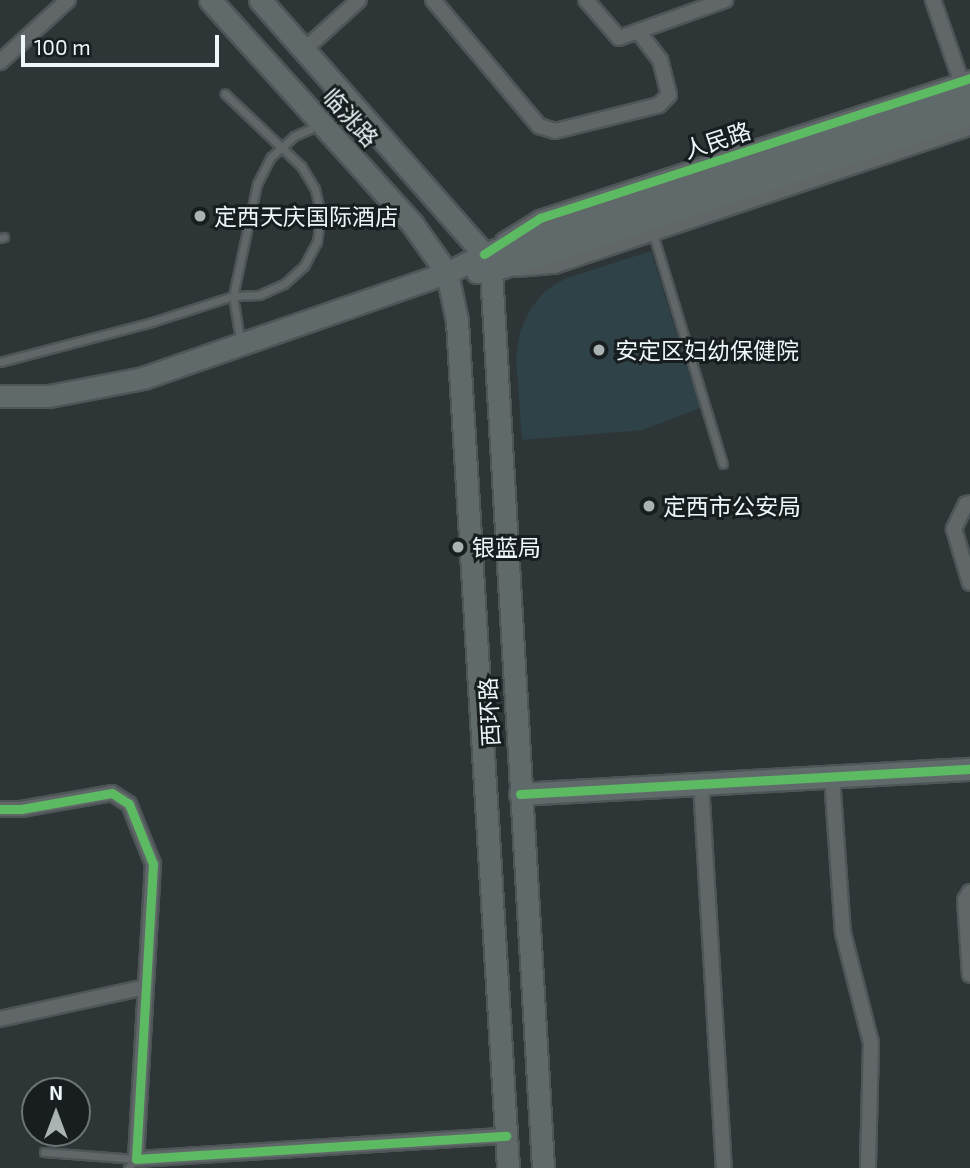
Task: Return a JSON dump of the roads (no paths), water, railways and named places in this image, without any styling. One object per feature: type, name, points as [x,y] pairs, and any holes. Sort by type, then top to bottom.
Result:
[{"type":"main road","name":"临洮路","points":[[210,0],[413,225],[447,273]]},
{"type":"main road","name":"临洮路","points":[[260,0],[488,262]]},
{"type":"main road","name":"人民路","points":[[488,262],[967,84]]},
{"type":"main road","name":"人民路","points":[[0,396],[49,396],[143,378],[447,273],[970,114]]},
{"type":"main road","name":"西环路","points":[[488,262],[543,1168]]},
{"type":"main road","name":"西环路","points":[[447,273],[457,321],[508,1168]]},
{"type":"main road","points":[[520,794],[970,769]]},
{"type":"street","points":[[0,62],[68,0]]},
{"type":"street","points":[[304,51],[359,0]]},
{"type":"street","points":[[433,0],[539,126],[555,131],[659,105],[668,95],[660,60],[638,32]]},
{"type":"street","points":[[586,0],[619,38],[725,0]]},
{"type":"street","points":[[933,0],[967,84]]},
{"type":"street","name":"人民路","points":[[488,262],[554,266],[970,128]]},
{"type":"street","points":[[970,503],[966,504],[954,529],[970,583]]},
{"type":"street","points":[[832,777],[843,933],[871,1044],[868,1168]]},
{"type":"street","points":[[701,784],[723,1168]]},
{"type":"street","points":[[0,809],[21,809],[112,793],[129,804],[153,864],[133,1165],[506,1136]]},
{"type":"street","points":[[970,892],[965,901],[970,975]]},
{"type":"street","points":[[0,1019],[146,987]]},
{"type":"lane","points":[[0,362],[152,322],[233,296],[260,295],[285,284],[304,266],[317,242],[321,215],[315,189],[301,166],[280,149],[225,94]]},
{"type":"lane","points":[[241,344],[233,296],[257,184],[271,157],[294,136],[322,124]]},
{"type":"lane","points":[[653,233],[723,464]]},
{"type":"lane","points":[[44,1152],[133,1165]]},
{"type":"place","name":"定西天庆国际酒店","points":[[200,216]]},
{"type":"place","name":"安定区妇幼保健院","points":[[599,350]]},
{"type":"place","name":"定西市公安局","points":[[649,506]]},
{"type":"place","name":"银蓝局","points":[[458,547]]}]
